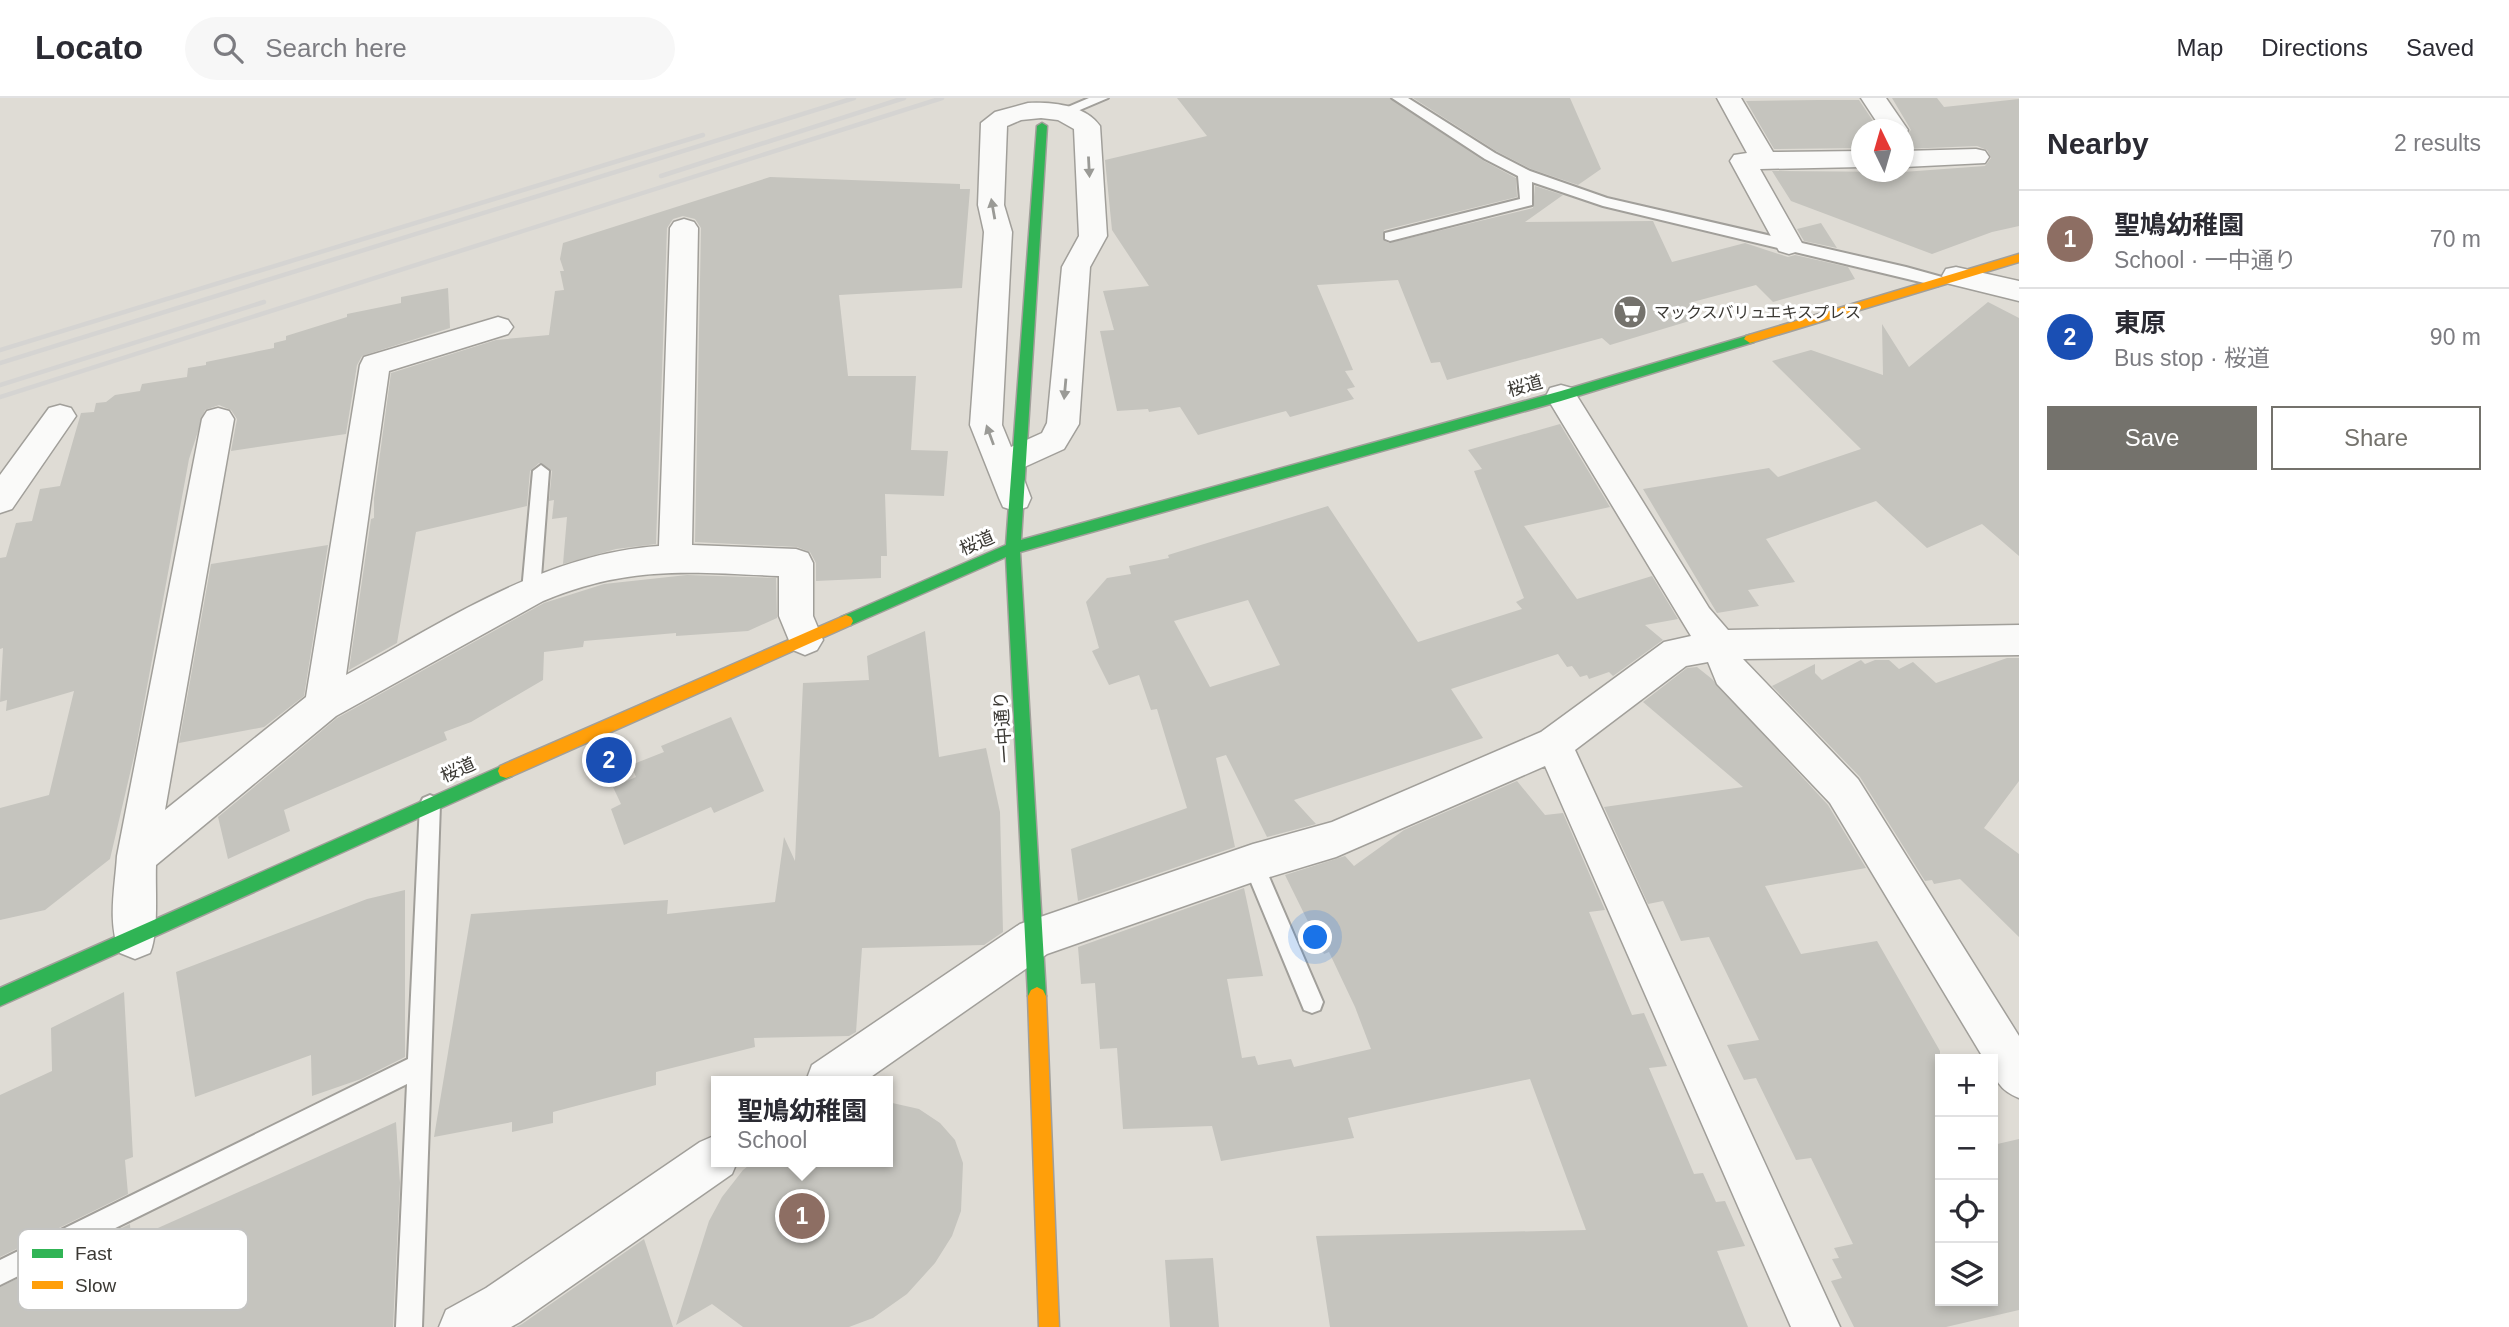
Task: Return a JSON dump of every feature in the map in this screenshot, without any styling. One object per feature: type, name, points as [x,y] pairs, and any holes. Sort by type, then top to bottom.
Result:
[{"type":"street","points":[[1729,98],[1763,159]]},
{"type":"street","points":[[1873,98],[1887,119]]},
{"type":"street","points":[[1015,498],[986,425],[998,232],[991,205],[994,123],[1019,112],[1052,119],[1077,117],[1087,126],[1093,236],[1076,267],[1063,424],[1053,441],[1017,458]]},
{"type":"street","name":"一中通り","points":[[1049,1327],[1035,938],[1013,548],[1017,458],[1052,119]]},
{"type":"street","points":[[1914,153],[1976,157]]},
{"type":"street","points":[[1789,245],[1743,161],[1851,159]]},
{"type":"street","points":[[675,558],[684,228]]},
{"type":"street","name":"桜道","points":[[0,997],[135,939],[430,804],[1013,548],[1561,396],[2019,258]]},
{"type":"street","points":[[1946,279],[2019,291]]},
{"type":"street","points":[[323,705],[375,365],[498,327]]},
{"type":"street","points":[[1561,396],[1697,618],[1718,645],[1730,673],[1844,791],[2019,1076]]},
{"type":"street","points":[[0,500],[60,416]]},
{"type":"street","points":[[135,939],[133,910],[137,856],[218,419]]},
{"type":"street","points":[[137,856],[323,705],[531,591],[573,574],[622,562],[675,558],[796,563],[796,616],[805,640]]},
{"type":"street","points":[[835,1076],[1035,938],[1252,863],[1336,839],[1553,744],[1677,653],[1718,645],[2019,640]]},
{"type":"street","points":[[1553,744],[1816,1327]]},
{"type":"street","points":[[463,1327],[503,1305],[711,1161]]},
{"type":"lane","points":[[1052,119],[1101,98]]},
{"type":"lane","points":[[1399,98],[1490,156],[1525,174],[1603,202],[1946,279]]},
{"type":"lane","points":[[1390,236],[1527,202],[1525,174]]},
{"type":"lane","points":[[531,591],[541,471]]},
{"type":"lane","points":[[409,1327],[430,804]]},
{"type":"lane","points":[[1252,863],[1312,1002]]},
{"type":"lane","points":[[89,1229],[419,1066]]},
{"type":"lane","points":[[0,1273],[18,1264]]},
{"type":"building","points":[[1177,98],[1390,98],[1484,161],[1516,178],[1517,197],[1384,230],[1383,240],[1389,243],[1533,208],[1535,186],[1563,195],[1525,222],[1653,221],[1672,262],[1745,243],[1788,257],[1795,255],[1848,267],[1855,279],[1773,302],[1756,285],[1689,303],[1696,319],[1610,345],[1602,338],[1447,380],[1440,362],[1431,363],[1398,280],[1317,285],[1353,370],[1345,371],[1355,387],[1347,389],[1354,399],[1290,417],[1286,411],[1198,435],[1180,407],[1149,412],[1148,409],[1117,411],[1100,331],[1114,330],[1103,291],[1149,286],[1112,230],[1105,160],[1207,136]]},
{"type":"building","points":[[1413,98],[1570,98],[1601,169],[1578,185],[1531,169],[1496,151]]},
{"type":"building","points":[[1892,98],[1937,98],[1944,107],[2019,99],[2019,226],[1992,232],[1932,254],[1791,201],[1772,171],[1851,172],[1851,182],[1914,182],[1914,171],[1985,166],[1991,158],[1987,150],[1977,146],[1914,149],[1914,119],[1904,119]]},
{"type":"building","points":[[1859,100],[1872,119],[1851,119],[1851,148],[1774,149],[1746,101]]},
{"type":"building","points":[[770,177],[960,184],[960,189],[970,189],[962,288],[839,295],[848,376],[916,376],[911,450],[948,451],[944,496],[885,494],[887,556],[881,556],[881,578],[816,581],[816,563],[810,552],[797,547],[695,542],[701,228],[695,219],[683,216],[673,219],[667,228],[656,544],[616,549],[563,564],[567,517],[552,519],[554,500],[549,501],[552,471],[539,463],[530,471],[527,506],[416,532],[397,643],[349,670],[371,519],[374,518],[374,498],[391,373],[496,340],[549,335],[555,291],[564,290],[560,271],[564,271],[560,259],[563,243]]},
{"type":"building","points":[[1821,223],[1837,248],[1804,241],[1797,229]]},
{"type":"building","points":[[448,288],[450,328],[362,356],[357,365],[346,434],[231,451],[237,419],[231,410],[219,405],[205,410],[189,459],[135,752],[110,859],[45,910],[0,920],[0,808],[49,795],[74,691],[6,711],[7,700],[0,702],[3,648],[0,649],[0,558],[6,557],[16,523],[32,521],[40,489],[60,486],[81,413],[94,412],[96,403],[106,402],[115,395],[140,391],[142,384],[187,377],[188,368],[274,348],[274,343],[286,340],[286,336],[347,317],[347,314],[401,303],[401,297]]},
{"type":"building","points":[[1988,302],[2019,318],[2019,556],[1982,524],[1927,548],[1876,501],[1766,539],[1795,582],[1748,590],[1759,606],[1717,613],[1643,489],[1769,468],[1778,477],[1861,449],[1772,361],[1811,350],[1883,375],[1882,324],[1909,367]]},
{"type":"building","points":[[1560,424],[1610,507],[1524,526],[1577,599],[1652,576],[1678,619],[1645,625],[1663,640],[1613,676],[1609,672],[1589,679],[1587,675],[1580,677],[1572,666],[1567,667],[1558,654],[1451,689],[1483,738],[1294,800],[1316,824],[1267,837],[1226,755],[1216,758],[1235,847],[1078,901],[1071,849],[1187,808],[1157,709],[1151,710],[1139,675],[1109,685],[1092,651],[1099,648],[1086,602],[1107,578],[1131,574],[1129,566],[1169,558],[1168,555],[1328,506],[1418,642],[1522,609],[1516,602],[1524,598],[1474,471],[1482,469],[1468,450]],"holes":[[[1248,600],[1280,665],[1210,687],[1174,621]]]},
{"type":"building","points":[[328,545],[304,696],[264,727],[179,743],[211,564]]},
{"type":"building","points":[[687,575],[776,578],[777,618],[748,631],[676,636],[676,633],[584,641],[583,647],[544,652],[543,680],[471,722],[444,732],[447,740],[284,810],[290,831],[228,859],[218,817],[337,718],[544,603],[604,584]]},
{"type":"building","points":[[925,631],[939,757],[986,748],[1000,812],[1003,932],[984,945],[862,948],[856,1032],[849,1036],[754,1038],[755,1047],[656,1072],[656,1085],[553,1112],[553,1123],[512,1132],[512,1122],[434,1137],[471,914],[668,900],[667,914],[775,902],[784,837],[795,861],[803,683],[869,680],[867,656]]},
{"type":"building","points":[[2007,658],[2019,658],[2019,781],[1984,828],[2019,854],[2019,937],[1960,879],[1934,884],[1932,880],[1925,881],[1860,777],[1772,686],[1815,664],[1815,673],[1822,680],[1861,660],[1865,664],[1875,660],[1889,660],[1899,669],[1913,662],[1936,683]]},
{"type":"building","points":[[1697,667],[1712,679],[1828,805],[1866,868],[1765,886],[1801,954],[1877,941],[1940,1051],[1940,1054],[1935,1054],[1935,1306],[1998,1306],[1998,1144],[2019,1139],[2019,1310],[1946,1327],[1854,1327],[1831,1281],[1842,1278],[1832,1259],[1839,1258],[1834,1248],[1853,1244],[1811,1158],[1796,1160],[1756,1078],[1744,1080],[1727,1045],[1759,1040],[1709,937],[1681,941],[1663,901],[1648,904],[1604,807],[1743,787],[1643,702],[1687,668]]},
{"type":"building","points":[[731,717],[764,791],[714,813],[711,807],[624,845],[611,809],[621,804],[613,787],[636,777],[631,765],[664,752],[661,746]]},
{"type":"building","points":[[1517,781],[1545,815],[1563,813],[1605,910],[1589,912],[1632,1015],[1644,1013],[1667,1066],[1649,1068],[1694,1174],[1703,1173],[1716,1202],[1725,1201],[1745,1246],[1717,1251],[1748,1327],[1330,1327],[1316,1236],[1586,1230],[1530,1079],[1348,1118],[1354,1138],[1221,1161],[1212,1126],[1123,1129],[1117,1048],[1100,1049],[1095,983],[1081,984],[1078,947],[1244,888],[1263,976],[1227,979],[1242,1058],[1255,1056],[1258,1065],[1291,1059],[1294,1067],[1371,1049],[1329,952],[1324,954],[1285,875],[1345,856],[1354,866],[1404,830]]},
{"type":"building","points":[[405,890],[405,1057],[361,1079],[312,1096],[311,1055],[195,1097],[176,972],[367,899]]},
{"type":"building","points":[[124,992],[133,1157],[125,1160],[128,1194],[57,1229],[18,1229],[18,1248],[0,1257],[0,1095],[52,1071],[51,1028]]},
{"type":"building","points":[[893,1103],[919,1109],[940,1123],[955,1140],[963,1163],[961,1211],[952,1236],[935,1263],[907,1294],[873,1318],[849,1327],[743,1327],[712,1304],[676,1325],[709,1221],[722,1197],[747,1167],[893,1167]]},
{"type":"building","points":[[396,1122],[400,1183],[393,1327],[0,1327],[0,1287],[18,1278],[18,1310],[248,1310],[248,1229],[156,1229]]},
{"type":"building","points":[[644,1239],[673,1327],[516,1327],[522,1324]]},
{"type":"building","points":[[1213,1258],[1219,1327],[1170,1327],[1165,1260]]},
{"type":"railway","points":[[0,363],[854,98]]},
{"type":"railway","points":[[661,176],[904,98]]},
{"type":"railway","points":[[0,397],[942,98]]},
{"type":"railway","points":[[0,350],[703,135]]},
{"type":"railway","points":[[0,385],[264,302]]},
{"type":"traffic: fast","points":[[1037,996],[1013,548],[1042,126]]},
{"type":"traffic: fast","points":[[846,621],[1013,548],[1561,396],[1750,339]]},
{"type":"traffic: fast","points":[[0,997],[506,771]]},
{"type":"traffic: slow","points":[[1750,339],[2019,258]]},
{"type":"traffic: slow","points":[[506,771],[846,621]]},
{"type":"traffic: slow","points":[[1037,996],[1049,1327]]},
{"type":"place","name":"マックスバリュエキスプレス","points":[[1630,312]]},
{"type":"place","name":"東原","points":[[609,760]]},
{"type":"place","name":"聖鳩幼稚園","points":[[802,1216]]}]
